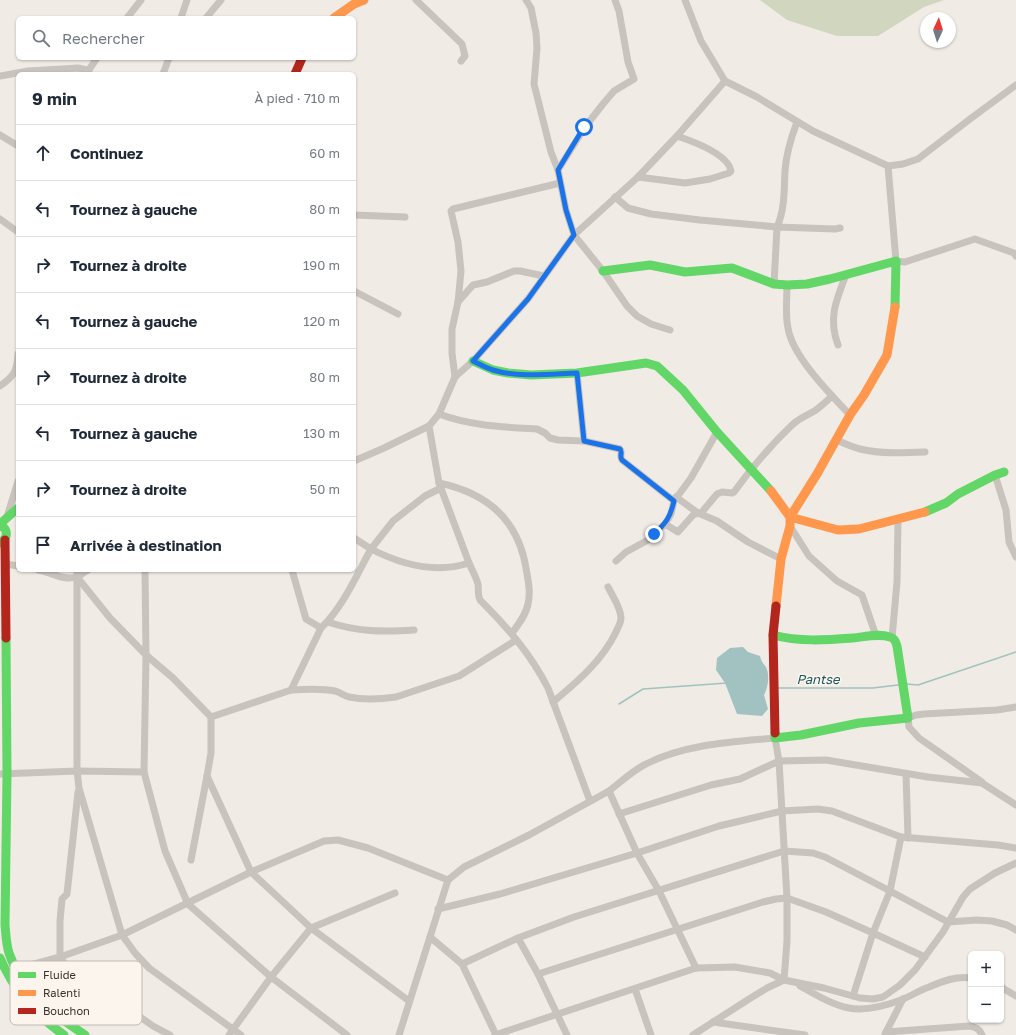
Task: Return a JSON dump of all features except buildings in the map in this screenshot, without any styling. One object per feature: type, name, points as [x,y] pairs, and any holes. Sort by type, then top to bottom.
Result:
[{"type":"street","points":[[129,16],[141,0]]},
{"type":"street","points":[[182,16],[187,0]]},
{"type":"street","points":[[208,16],[221,0]]},
{"type":"street","points":[[337,16],[354,4],[364,0]]},
{"type":"street","points":[[416,0],[462,44],[465,56],[461,61]]},
{"type":"street","points":[[526,0],[531,8],[536,33],[537,48],[534,84],[574,235],[603,271],[627,306],[637,316],[651,324],[670,330]]},
{"type":"street","points":[[558,170],[584,127],[614,91],[634,78],[628,62],[619,11],[615,0]]},
{"type":"street","points":[[685,0],[701,41],[725,81],[757,97],[798,122],[888,166],[903,164],[918,159],[1016,85]]},
{"type":"street","points":[[88,72],[96,60]]},
{"type":"street","points":[[164,71],[168,60]]},
{"type":"street","points":[[164,71],[172,60]]},
{"type":"street","points":[[296,72],[301,60]]},
{"type":"street","points":[[22,72],[78,68],[85,72]]},
{"type":"street","points":[[0,76],[16,73]]},
{"type":"street","points":[[356,460],[429,426],[439,414],[454,378],[473,361],[528,299],[574,235],[638,177],[677,136],[725,81]]},
{"type":"street","points":[[774,284],[777,227],[784,205],[786,160],[791,138],[798,122]]},
{"type":"street","points":[[0,135],[16,145]]},
{"type":"street","points":[[638,177],[685,183],[710,179],[732,171],[727,163],[704,146],[677,136]]},
{"type":"street","points":[[784,980],[787,898],[779,761],[775,738],[773,635],[781,559],[790,521],[850,415],[884,362],[889,348],[895,306],[896,261],[888,166]]},
{"type":"street","points":[[454,378],[452,329],[458,302],[462,271],[458,242],[451,211],[453,209],[560,183]]},
{"type":"street","points":[[615,197],[628,208],[651,214],[777,227],[840,228]]},
{"type":"street","points":[[356,215],[405,217]]},
{"type":"street","points":[[0,220],[16,231]]},
{"type":"street","points":[[603,271],[650,265],[685,272],[732,268],[774,284],[787,285],[807,284],[846,276],[874,266],[896,261],[905,262],[975,239],[1014,253],[1016,256]]},
{"type":"street","points":[[458,302],[473,285],[487,282],[514,271],[544,276]]},
{"type":"street","points":[[838,345],[833,327],[834,308],[846,276]]},
{"type":"street","points":[[787,285],[788,328],[790,338],[812,373],[850,415]]},
{"type":"street","points":[[356,292],[398,314]]},
{"type":"street","points":[[473,361],[493,370],[531,375],[577,373],[646,362],[657,366],[683,390],[717,432],[752,468],[790,521],[809,556],[838,581],[862,595],[876,636]]},
{"type":"street","points":[[0,386],[11,378],[16,370]]},
{"type":"street","points":[[577,373],[584,441]]},
{"type":"street","points":[[665,524],[678,532],[693,515],[702,512],[718,494],[722,492],[734,492],[772,444],[801,417],[815,411],[832,396]]},
{"type":"street","points":[[439,414],[471,424],[537,429],[545,433],[550,438],[558,440],[584,441],[620,449],[622,451],[622,460],[675,499],[698,513],[717,521],[748,542],[781,559]]},
{"type":"street","points":[[429,426],[440,486],[476,579],[478,586],[478,597],[514,637],[539,671],[553,702],[590,801]]},
{"type":"street","points":[[616,561],[626,552],[648,540],[665,524],[671,514],[675,499],[691,478],[717,432]]},
{"type":"street","points":[[836,440],[859,449],[877,452],[925,452]]},
{"type":"street","points":[[790,521],[838,530],[859,529],[916,516],[946,503],[958,494],[995,474],[1004,472]]},
{"type":"street","points":[[995,474],[1006,510],[1008,542],[1016,557]]},
{"type":"street","points":[[211,717],[291,690],[305,689],[334,691],[350,697],[358,698],[396,697],[459,676],[514,637],[528,606],[530,591],[525,562],[517,538],[511,526],[500,512],[486,500],[463,489],[440,486],[393,521],[371,549],[347,594],[328,622],[321,628],[291,690]]},
{"type":"street","points":[[12,961],[9,953],[5,925],[6,891],[4,774],[6,564],[2,541],[7,536],[7,520],[16,488]]},
{"type":"street","points":[[892,638],[897,582],[898,520]]},
{"type":"street","points":[[356,539],[390,559],[411,565],[440,568],[456,567],[469,563]]},
{"type":"street","points":[[6,564],[16,566]]},
{"type":"street","points":[[48,572],[62,578],[77,574]]},
{"type":"street","points":[[145,572],[146,655],[144,772],[165,851],[188,904],[271,977],[347,1035]]},
{"type":"street","points":[[293,572],[306,619],[321,628]]},
{"type":"street","points":[[77,574],[110,618],[146,655],[173,678],[211,717],[211,753],[191,860]]},
{"type":"street","points":[[77,574],[77,770],[79,788],[122,935],[135,954],[149,968],[231,1032],[241,1035]]},
{"type":"street","points":[[553,702],[575,684],[595,663],[612,640],[620,624],[621,615],[608,587]]},
{"type":"street","points":[[328,622],[363,631],[382,632],[414,630]]},
{"type":"street","points":[[773,635],[786,640],[833,640],[876,636],[892,638],[895,640],[905,690],[909,726],[919,738],[982,783],[1016,805]]},
{"type":"street","points":[[399,1035],[448,880],[464,867],[529,835],[609,792],[644,764],[660,757],[698,747],[775,738],[859,723],[908,718],[916,714],[997,710],[1016,707]]},
{"type":"street","points":[[619,814],[711,785],[740,779],[779,761],[826,760],[906,774],[982,783]]},
{"type":"street","points":[[4,774],[77,770],[144,772]]},
{"type":"street","points":[[853,996],[873,933],[890,891],[904,837],[906,774]]},
{"type":"street","points":[[207,776],[251,872],[311,928],[409,1001]]},
{"type":"street","points":[[63,961],[60,957],[60,921],[62,899],[67,894],[79,788]]},
{"type":"street","points":[[609,792],[637,853],[659,891],[696,968]]},
{"type":"street","points":[[438,909],[500,894],[637,853],[720,826],[782,811],[818,809],[832,811],[904,837],[998,845],[1016,848]]},
{"type":"street","points":[[45,961],[122,935],[251,872],[324,841],[338,840],[368,848],[448,880]]},
{"type":"street","points":[[462,964],[518,938],[574,917],[784,851],[814,853],[825,857],[948,922],[978,920],[992,921],[1007,925],[1016,930]]},
{"type":"street","points":[[430,937],[462,964],[495,1035],[696,968],[735,967],[770,973],[796,984],[824,988],[860,998],[873,999],[883,997],[916,970],[943,932],[963,897],[970,889],[995,873],[1016,863]]},
{"type":"street","points":[[231,1032],[271,977],[311,928],[394,893]]},
{"type":"street","points":[[538,974],[776,898],[787,898],[826,912],[925,957]]},
{"type":"street","points":[[518,938],[538,974],[567,1035]]},
{"type":"street","points":[[0,955],[9,953]]},
{"type":"street","points":[[0,958],[4,970],[10,979]]},
{"type":"street","points":[[796,984],[825,1000],[843,1007],[859,1010],[876,1008],[903,999],[944,981],[955,978],[968,978]]},
{"type":"street","points":[[693,1035],[767,988],[784,980]]},
{"type":"street","points":[[635,989],[651,1035]]},
{"type":"street","points":[[1004,989],[1016,996]]},
{"type":"street","points":[[885,1034],[903,999]]},
{"type":"street","points":[[142,1018],[170,1035]]},
{"type":"street","points":[[713,1022],[805,1035]]},
{"type":"street","points":[[49,1025],[64,1035]]},
{"type":"street","points":[[70,1025],[85,1035]]},
{"type":"street","points":[[885,1034],[969,1026],[976,1027],[982,1035]]},
{"type":"green space","points":[[760,0],[944,0],[924,7],[878,36],[837,36],[787,20]]},
{"type":"water","points":[[743,647],[748,652],[760,656],[767,670],[768,681],[767,689],[764,695],[768,709],[762,716],[737,714],[725,683],[716,670],[717,658],[730,648]]},
{"type":"waterway","name":"Pantse","points":[[906,684],[918,685],[1016,652]]},
{"type":"waterway","name":"Pantse","points":[[619,704],[643,689],[727,683]]},
{"type":"waterway","name":"Pantse","points":[[778,688],[873,688],[898,685]]},
{"type":"traffic: fast","points":[[603,271],[650,265],[685,272],[732,268],[774,284],[787,285],[807,284],[830,279],[896,261],[895,307]]},
{"type":"traffic: fast","points":[[473,361],[493,370],[531,375],[577,373],[646,363],[657,366],[683,390],[717,432],[771,491]]},
{"type":"traffic: fast","points":[[925,512],[946,503],[958,494],[1004,472]]},
{"type":"traffic: fast","points":[[0,524],[16,510]]},
{"type":"traffic: fast","points":[[0,525],[6,532],[5,539],[0,543]]},
{"type":"traffic: fast","points":[[773,635],[793,639],[813,640],[876,635],[893,638],[897,646],[908,718],[859,723],[801,735],[775,738],[775,733]]},
{"type":"traffic: fast","points":[[6,638],[7,774],[5,925],[7,946],[12,961]]},
{"type":"traffic: fast","points":[[0,958],[10,977]]},
{"type":"traffic: fast","points":[[51,1025],[64,1035]]},
{"type":"traffic: fast","points":[[70,1025],[85,1035]]},
{"type":"traffic: slow","points":[[337,16],[354,4],[364,0]]},
{"type":"traffic: slow","points":[[771,491],[790,517],[887,355],[895,307]]},
{"type":"traffic: slow","points":[[776,606],[781,559],[790,526],[790,517],[838,530],[859,529],[925,512]]},
{"type":"traffic: jam","points":[[296,72],[301,60]]},
{"type":"traffic: jam","points":[[5,540],[6,638]]},
{"type":"traffic: jam","points":[[775,733],[773,635],[776,606]]},
{"type":"route","points":[[584,127],[558,170],[566,210],[574,235],[528,299],[473,361],[493,370],[508,373],[531,375],[577,373],[584,441],[620,449],[622,451],[622,460],[674,501],[671,514],[667,521],[654,534]]}]
